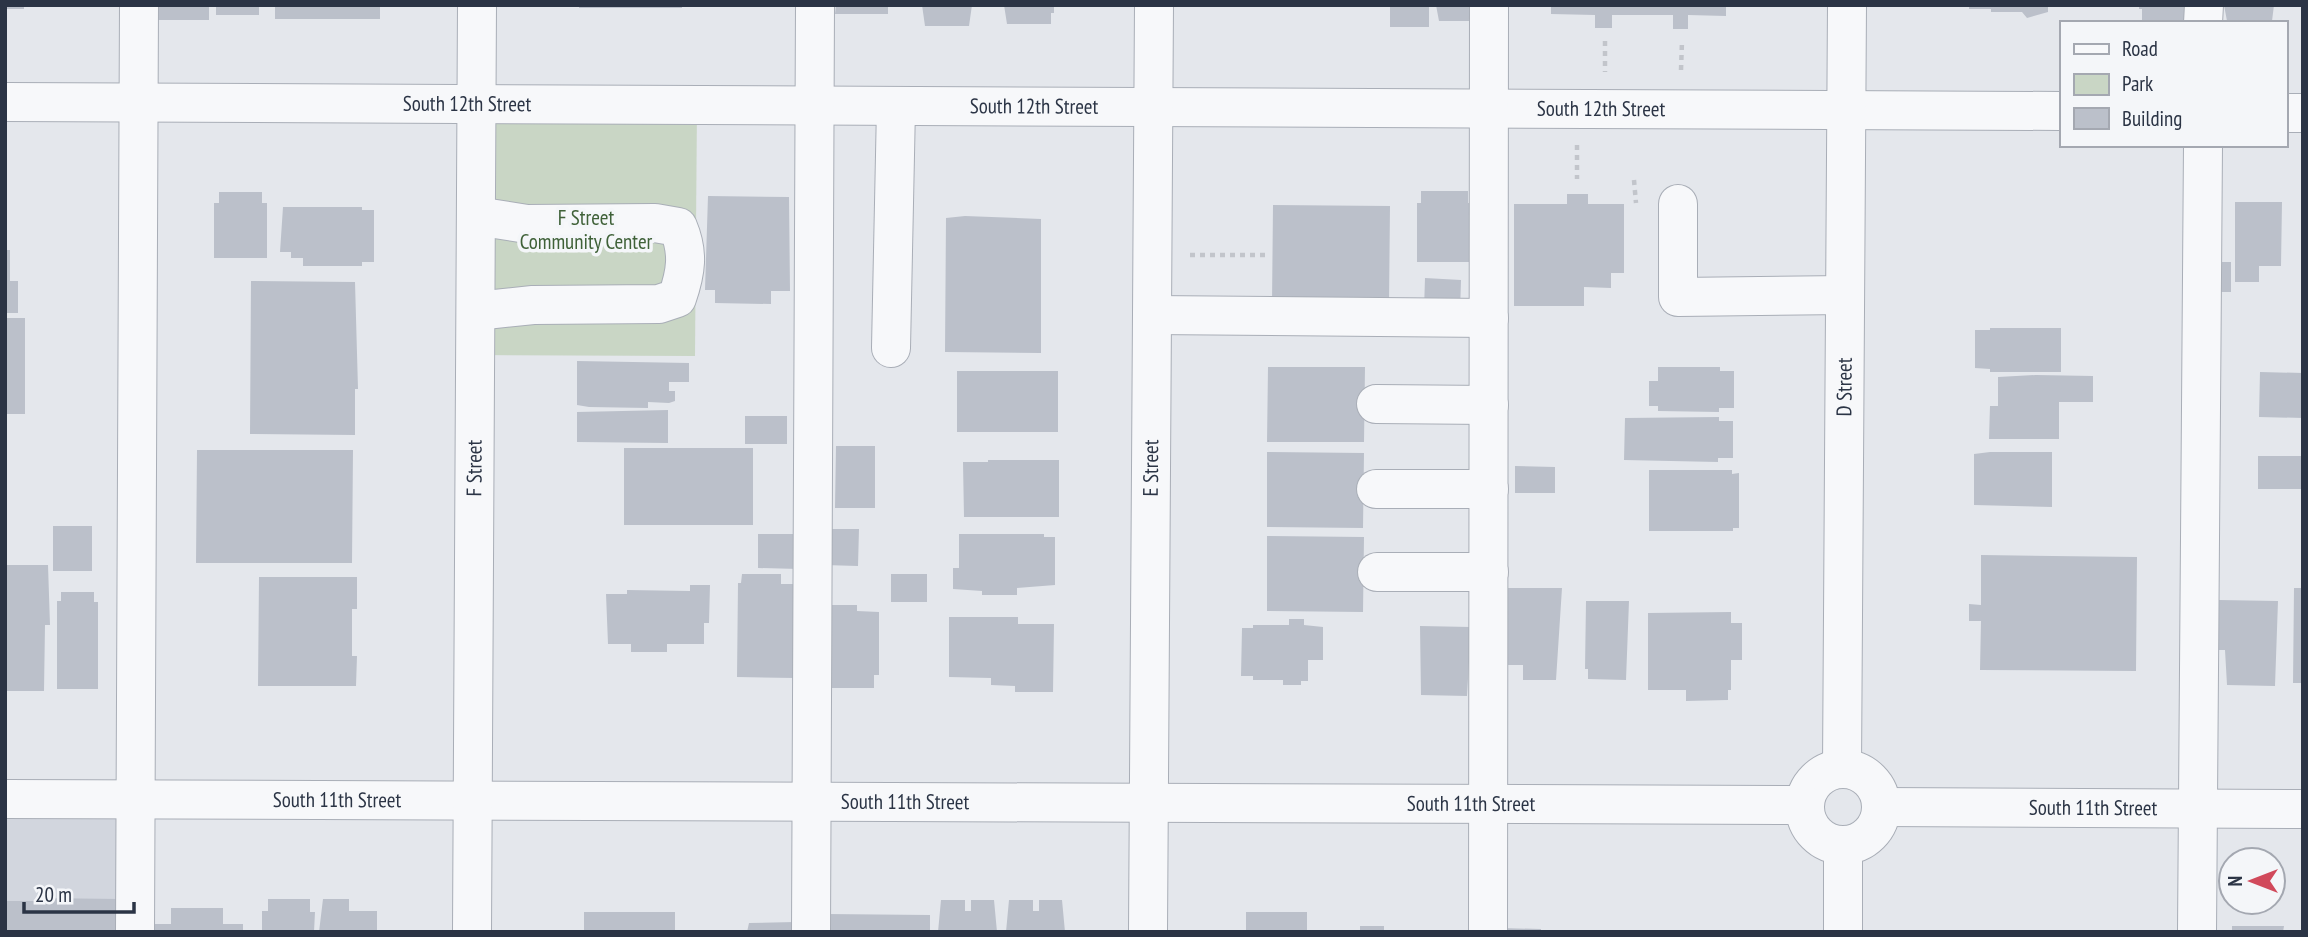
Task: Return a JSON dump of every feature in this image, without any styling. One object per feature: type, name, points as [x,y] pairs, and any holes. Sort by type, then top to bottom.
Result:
[{"type":"street","points":[[135,932],[139,5]]},
{"type":"street","name":"F Street","points":[[472,932],[477,5]]},
{"type":"street","points":[[811,932],[815,5]]},
{"type":"street","name":"E Street","points":[[1148,932],[1154,5]]},
{"type":"street","points":[[1488,932],[1489,5]]},
{"type":"street","name":"D Street","points":[[1842,769],[1847,5]]},
{"type":"street","name":"South 12th Street","points":[[5,102],[2060,111]]},
{"type":"street","points":[[891,348],[896,107]]},
{"type":"street","points":[[2197,932],[2203,147]]},
{"type":"street","points":[[1678,204],[1678,297],[1845,295]]},
{"type":"street","points":[[475,311],[533,305],[659,304],[677,298],[686,274],[686,246],[678,227],[655,223],[527,224],[476,216]]},
{"type":"street","points":[[1152,315],[1489,318]]},
{"type":"street","points":[[1376,404],[1489,405]]},
{"type":"street","points":[[1377,489],[1489,489]]},
{"type":"street","points":[[1377,572],[1489,572]]},
{"type":"street","points":[[1842,769],[1852,770],[1870,779],[1880,796],[1881,807],[1877,823],[1867,836],[1843,845],[1826,840],[1813,830],[1805,805],[1810,789],[1819,777],[1842,769]]},
{"type":"street","name":"South 11th Street","points":[[5,799],[1489,807],[1805,805]]},
{"type":"street","name":"South 11th Street","points":[[1881,807],[2303,808]]},
{"type":"street","points":[[1843,845],[1843,932]]},
{"type":"path","points":[[1605,41],[1605,72]]},
{"type":"path","points":[[1681,70],[1682,41]]},
{"type":"path","points":[[1577,144],[1577,179]]},
{"type":"path","points":[[1634,180],[1636,204]]},
{"type":"path","points":[[1188,255],[1270,254]]},
{"type":"shaded area","points":[[5,799],[135,800],[135,932],[5,932]]},
{"type":"green space","name":"F Street Community Center","points":[[477,105],[697,106],[695,356],[476,355]]},
{"type":"building","points":[[5,5],[24,5],[24,9],[5,9]]},
{"type":"building","points":[[152,5],[209,5],[209,20],[152,20]]},
{"type":"building","points":[[216,5],[259,5],[259,15],[216,15]]},
{"type":"building","points":[[275,5],[380,5],[380,19],[275,19]]},
{"type":"building","points":[[579,5],[682,5],[682,8],[579,8]]},
{"type":"building","points":[[836,5],[888,5],[888,14],[835,14]]},
{"type":"building","points":[[922,5],[972,5],[969,26],[925,26]]},
{"type":"building","points":[[1004,5],[1054,5],[1051,24],[1007,24]]},
{"type":"building","points":[[1390,5],[1429,5],[1429,27],[1390,27]]},
{"type":"building","points":[[1436,5],[1479,5],[1475,21],[1439,21]]},
{"type":"building","points":[[1551,5],[1726,5],[1726,16],[1688,15],[1688,29],[1673,29],[1673,15],[1612,15],[1612,28],[1595,28],[1595,15],[1551,14]]},
{"type":"building","points":[[1969,5],[2048,5],[2048,12],[2027,18],[2022,12],[1991,12],[1991,9],[1969,9]]},
{"type":"building","points":[[2139,5],[2189,5],[2189,10],[2184,10],[2184,21],[2142,21],[2142,9],[2139,9]]},
{"type":"building","points":[[2224,5],[2274,5],[2272,21],[2227,21]]},
{"type":"building","points":[[1421,191],[1468,191],[1468,203],[1473,203],[1473,262],[1417,262],[1417,203],[1421,203]]},
{"type":"building","points":[[219,192],[262,192],[262,203],[267,203],[267,258],[214,258],[214,203],[219,203]]},
{"type":"building","points":[[1567,194],[1588,194],[1588,204],[1624,204],[1624,273],[1611,273],[1611,288],[1584,287],[1584,306],[1514,306],[1514,204],[1567,204]]},
{"type":"building","points":[[708,196],[789,197],[790,291],[771,291],[771,304],[715,303],[715,290],[705,290]]},
{"type":"building","points":[[2235,202],[2282,202],[2281,266],[2259,266],[2259,282],[2235,282]]},
{"type":"building","points":[[1273,205],[1390,206],[1389,305],[1272,304]]},
{"type":"building","points":[[283,207],[362,207],[362,210],[374,210],[374,262],[362,262],[362,266],[303,266],[303,258],[291,258],[291,252],[280,252]]},
{"type":"building","points":[[965,216],[1041,219],[1041,353],[945,352],[946,218]]},
{"type":"building","points":[[5,250],[10,250],[10,281],[18,281],[18,313],[5,313]]},
{"type":"building","points":[[2217,262],[2231,262],[2231,292],[2217,292]]},
{"type":"building","points":[[1425,278],[1461,280],[1460,312],[1424,310]]},
{"type":"building","points":[[251,281],[355,282],[358,389],[355,389],[355,435],[250,434]]},
{"type":"building","points":[[5,318],[25,318],[25,414],[5,414]]},
{"type":"building","points":[[2061,328],[2061,372],[1990,372],[1990,369],[1975,368],[1975,330]]},
{"type":"building","points":[[577,361],[689,363],[689,382],[669,382],[669,391],[675,391],[675,401],[648,402],[648,408],[577,405]]},
{"type":"building","points":[[1268,367],[1365,367],[1364,442],[1267,442]]},
{"type":"building","points":[[1658,367],[1720,367],[1720,371],[1734,371],[1734,408],[1719,408],[1719,412],[1658,411],[1658,406],[1649,406],[1649,381],[1658,381]]},
{"type":"building","points":[[957,371],[1058,371],[1058,432],[957,432]]},
{"type":"building","points":[[2260,372],[2303,373],[2303,418],[2259,417]]},
{"type":"building","points":[[2093,376],[2093,402],[2059,402],[2059,439],[1989,439],[1990,406],[1998,406],[1998,377]]},
{"type":"building","points":[[668,410],[668,443],[577,442],[577,412]]},
{"type":"building","points":[[745,416],[787,416],[787,444],[745,444]]},
{"type":"building","points":[[1719,417],[1719,421],[1733,421],[1733,458],[1718,458],[1718,462],[1624,460],[1625,418]]},
{"type":"building","points":[[836,446],[875,446],[875,508],[835,508]]},
{"type":"building","points":[[624,448],[753,448],[753,525],[624,525]]},
{"type":"building","points":[[197,450],[353,450],[352,563],[196,563]]},
{"type":"building","points":[[1267,452],[1364,453],[1363,528],[1267,527]]},
{"type":"building","points":[[2052,452],[2052,507],[1974,505],[1974,454]]},
{"type":"building","points":[[2258,456],[2303,456],[2303,489],[2258,489]]},
{"type":"building","points":[[1059,460],[1059,517],[964,517],[963,462]]},
{"type":"building","points":[[1515,466],[1555,467],[1555,493],[1515,493]]},
{"type":"building","points":[[1649,470],[1732,470],[1732,474],[1739,473],[1739,528],[1733,528],[1733,531],[1649,531]]},
{"type":"building","points":[[53,526],[92,526],[92,571],[53,571]]},
{"type":"building","points":[[825,529],[859,529],[858,566],[824,565]]},
{"type":"building","points":[[758,534],[799,534],[799,569],[758,568]]},
{"type":"building","points":[[959,534],[1044,534],[1044,537],[1055,537],[1055,585],[1017,588],[1017,595],[982,595],[982,591],[953,589],[953,568],[959,568]]},
{"type":"building","points":[[1267,536],[1364,537],[1363,612],[1267,611]]},
{"type":"building","points":[[1981,555],[2137,557],[2136,671],[1980,670],[1981,621],[1969,621],[1969,604],[1981,605]]},
{"type":"building","points":[[5,565],[48,565],[50,625],[45,625],[44,691],[5,691]]},
{"type":"building","points":[[742,574],[781,574],[781,584],[796,584],[795,678],[737,677],[738,583],[741,583]]},
{"type":"building","points":[[891,574],[927,574],[927,602],[891,602]]},
{"type":"building","points":[[259,577],[357,577],[357,609],[352,609],[352,656],[357,656],[356,686],[258,686]]},
{"type":"building","points":[[690,585],[710,585],[709,623],[704,623],[704,644],[667,644],[667,652],[631,652],[631,644],[608,644],[606,594],[627,594],[627,590],[690,591]]},
{"type":"building","points":[[1505,588],[1562,588],[1556,680],[1523,680],[1523,665],[1505,665]]},
{"type":"building","points":[[2294,588],[2303,588],[2303,683],[2293,683]]},
{"type":"building","points":[[61,592],[94,592],[94,602],[98,602],[98,689],[57,689],[57,601],[61,601]]},
{"type":"building","points":[[2219,600],[2278,601],[2275,686],[2227,685],[2225,650],[2219,650]]},
{"type":"building","points":[[1586,601],[1629,601],[1626,680],[1588,679],[1588,669],[1585,669]]},
{"type":"building","points":[[832,605],[857,605],[857,611],[879,612],[879,675],[874,675],[874,688],[832,688],[832,675],[829,675]]},
{"type":"building","points":[[1731,612],[1731,623],[1742,623],[1742,660],[1731,660],[1731,690],[1728,690],[1728,700],[1686,701],[1686,690],[1648,690],[1648,613]]},
{"type":"building","points":[[949,617],[1018,617],[1018,624],[1054,624],[1053,692],[1015,692],[1015,686],[991,685],[991,678],[949,677]]},
{"type":"building","points":[[1289,619],[1304,619],[1304,625],[1323,627],[1323,660],[1308,660],[1308,681],[1301,681],[1301,685],[1283,685],[1283,680],[1253,680],[1253,676],[1241,676],[1242,628],[1253,628],[1253,625],[1289,625]]},
{"type":"building","points":[[1420,626],[1471,627],[1467,696],[1421,695]]},
{"type":"building","points":[[38,898],[120,899],[120,932],[5,932],[5,901],[38,901]]},
{"type":"building","points":[[268,899],[310,899],[310,912],[315,912],[314,932],[262,932],[262,911],[268,911]]},
{"type":"building","points":[[323,899],[349,899],[349,911],[377,911],[377,932],[319,932]]},
{"type":"building","points":[[941,900],[965,900],[965,911],[971,911],[971,900],[994,900],[997,932],[938,932]]},
{"type":"building","points":[[1009,900],[1033,900],[1033,911],[1039,911],[1039,900],[1062,900],[1065,932],[1006,932]]},
{"type":"building","points":[[171,908],[223,908],[223,924],[243,924],[243,932],[153,932],[153,924],[171,924]]},
{"type":"building","points":[[584,912],[675,912],[675,932],[584,932]]},
{"type":"building","points":[[1246,912],[1307,912],[1307,932],[1246,932]]},
{"type":"building","points":[[826,914],[930,915],[930,932],[826,932]]},
{"type":"building","points":[[795,922],[795,932],[747,932],[749,923]]},
{"type":"building","points":[[1360,926],[1384,926],[1384,932],[1360,932]]},
{"type":"building","points":[[2232,926],[2284,926],[2283,932],[2232,932]]},
{"type":"building","points":[[1500,928],[1541,929],[1541,932],[1500,932]]}]
